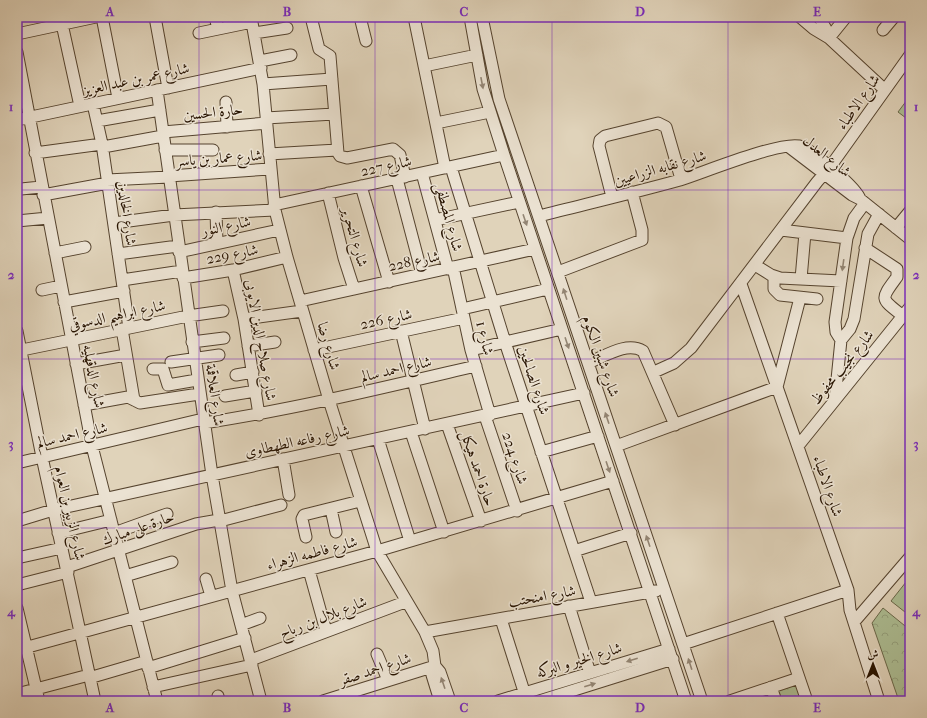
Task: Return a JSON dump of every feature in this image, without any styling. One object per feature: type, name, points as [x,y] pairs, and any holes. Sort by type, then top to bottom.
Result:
[{"type":"street","points":[[17,34],[66,21],[96,17]]},
{"type":"street","points":[[102,17],[118,98]]},
{"type":"street","points":[[155,17],[162,89]]},
{"type":"street","points":[[215,17],[218,29]]},
{"type":"street","points":[[311,17],[319,49],[330,56],[337,150],[340,156],[347,158],[390,149],[396,150],[400,155],[401,178],[422,274]]},
{"type":"street","points":[[360,17],[366,41]]},
{"type":"street","name":"شارع الصالحين","points":[[414,17],[436,123],[448,167],[465,214],[541,452],[591,602]]},
{"type":"street","name":"شارع شبين الكوم","points":[[470,17],[483,90],[686,701]]},
{"type":"street","name":"شارع شبين الكوم","points":[[482,17],[499,99],[702,701]]},
{"type":"street","points":[[800,17],[814,30],[829,38],[885,90]]},
{"type":"street","points":[[819,17],[829,38]]},
{"type":"street","points":[[829,38],[846,17]]},
{"type":"street","points":[[884,30],[894,17]]},
{"type":"street","points":[[199,33],[252,20]]},
{"type":"street","name":"شارع رضا","points":[[252,20],[264,84],[270,169],[274,207],[279,230],[360,502],[377,551],[405,602],[425,632],[433,651],[435,666],[432,675],[440,701]]},
{"type":"street","points":[[66,21],[80,106]]},
{"type":"street","points":[[254,33],[288,28]]},
{"type":"street","name":"شارع الدقهليه","points":[[17,52],[42,191],[92,446],[157,701]]},
{"type":"street","name":"شارع الاطباء","points":[[654,372],[674,363],[686,354],[827,171],[910,55]]},
{"type":"street","name":"شارع عمر بن عبد العزيز","points":[[17,120],[162,89],[261,65],[291,56]]},
{"type":"street","points":[[424,66],[477,56]]},
{"type":"street","points":[[264,84],[332,79]]},
{"type":"street","name":"شارع العلاقمة","points":[[162,89],[160,110],[203,421],[232,590],[261,701]]},
{"type":"street","points":[[226,102],[227,127]]},
{"type":"street","name":"شارع الخالدين","points":[[93,104],[102,145],[123,285],[126,355],[134,400]]},
{"type":"street","points":[[97,121],[160,110]]},
{"type":"street","points":[[436,123],[490,112]]},
{"type":"street","name":"حارة الحسين","points":[[35,154],[102,145],[163,134],[227,127],[266,120],[334,114]]},
{"type":"street","points":[[612,197],[599,146],[600,140],[605,136],[658,124],[664,125],[681,179]]},
{"type":"street","name":"شارع العدل","points":[[789,147],[801,146],[827,171],[855,189],[862,201],[910,239]]},
{"type":"street","name":"شارع نقابه الزراعيين","points":[[539,216],[681,179],[776,148],[789,147]]},
{"type":"street","points":[[165,150],[213,150]]},
{"type":"street","points":[[269,154],[337,150]]},
{"type":"street","name":"شارع 227","points":[[114,223],[174,215],[216,212],[234,213],[274,207],[328,193],[504,155]]},
{"type":"street","name":"شارع عمار بن ياسر","points":[[21,189],[42,191],[169,176],[270,169]]},
{"type":"street","name":"شارع المصطفى","points":[[422,173],[450,268]]},
{"type":"street","points":[[361,186],[389,282]]},
{"type":"street","points":[[558,272],[642,240],[642,230],[632,192]]},
{"type":"street","name":"شارع التحرير","points":[[328,193],[344,258],[354,289]]},
{"type":"street","points":[[835,399],[841,340],[836,332],[835,322],[847,238],[862,201]]},
{"type":"street","points":[[435,220],[519,202]]},
{"type":"street","points":[[896,228],[910,211]]},
{"type":"street","points":[[216,212],[217,243]]},
{"type":"street","points":[[841,340],[848,333],[854,319],[870,226],[879,214]]},
{"type":"street","points":[[17,221],[48,218]]},
{"type":"street","name":"شارع النور","points":[[118,254],[179,249],[279,230]]},
{"type":"street","points":[[781,230],[847,238]]},
{"type":"street","points":[[801,279],[805,233]]},
{"type":"street","points":[[55,253],[85,247]]},
{"type":"street","points":[[865,248],[896,269],[897,277],[885,293],[884,298],[886,303],[906,312]]},
{"type":"street","name":"شارع 228","points":[[244,320],[301,306],[354,289],[535,249]]},
{"type":"street","name":"شارع 229","points":[[64,302],[123,285],[182,274],[233,270],[287,257]]},
{"type":"street","points":[[755,265],[774,276],[801,279],[841,280]]},
{"type":"street","name":"شارع 1","points":[[450,268],[488,415]]},
{"type":"street","name":"شارع صلاح الدين الايوبى","points":[[233,270],[244,320],[259,415]]},
{"type":"street","points":[[774,276],[773,286],[777,293],[782,296],[817,299]]},
{"type":"street","name":"شارع الاطباء","points":[[741,284],[848,590],[850,610],[879,701]]},
{"type":"street","points":[[42,290],[61,286]]},
{"type":"street","name":"شارع 226","points":[[314,350],[463,314],[493,302],[548,289]]},
{"type":"street","points":[[616,446],[777,387],[800,298]]},
{"type":"street","name":"شارع ابراهيم الدسوقي","points":[[19,351],[125,328],[223,311]]},
{"type":"street","name":"شارع نجيب محفوظ","points":[[798,446],[906,312]]},
{"type":"street","points":[[472,350],[562,329]]},
{"type":"street","points":[[401,330],[425,429]]},
{"type":"street","name":"شارع الزبير بن العوام","points":[[17,331],[19,351],[58,533],[68,570],[79,632],[95,701]]},
{"type":"street","points":[[192,342],[224,338]]},
{"type":"street","points":[[248,346],[275,342]]},
{"type":"street","points":[[588,363],[627,347],[636,347],[643,351],[654,372],[675,425]]},
{"type":"street","points":[[76,364],[126,355]]},
{"type":"street","points":[[171,362],[220,355]]},
{"type":"street","name":"شارع احمد سالم","points":[[17,463],[203,421],[259,415],[476,366]]},
{"type":"street","points":[[153,370],[163,369],[168,385],[197,380]]},
{"type":"street","points":[[236,375],[253,372]]},
{"type":"street","points":[[225,396],[256,391]]},
{"type":"street","name":"شارع رفاعه الطهطاوى","points":[[17,521],[53,510],[584,393]]},
{"type":"street","points":[[84,405],[128,397],[140,402],[199,394]]},
{"type":"street","name":"شارع 224","points":[[488,415],[517,510]]},
{"type":"street","name":"حارة احمد هيكل","points":[[447,424],[481,521]]},
{"type":"street","points":[[411,432],[444,532]]},
{"type":"street","points":[[541,452],[598,436]]},
{"type":"street","points":[[378,439],[410,541]]},
{"type":"street","points":[[283,459],[289,495]]},
{"type":"street","name":"شارع فاطمه الزهراء","points":[[22,648],[377,551],[614,481]]},
{"type":"street","points":[[306,537],[303,516],[360,502]]},
{"type":"street","name":"حارة على مبارك","points":[[17,585],[68,570],[196,524],[220,520],[281,505]]},
{"type":"street","points":[[330,509],[336,532]]},
{"type":"street","points":[[114,533],[167,514]]},
{"type":"street","points":[[58,533],[111,520]]},
{"type":"street","points":[[574,550],[631,533]]},
{"type":"street","points":[[17,558],[62,548]]},
{"type":"street","points":[[854,622],[910,557]]},
{"type":"street","points":[[125,576],[172,562]]},
{"type":"street","points":[[308,570],[326,631]]},
{"type":"street","points":[[206,579],[211,596]]},
{"type":"street","name":"شارع امنحتب","points":[[425,632],[665,590]]},
{"type":"street","points":[[683,644],[848,590]]},
{"type":"street","name":"شارع بلال بن رباح","points":[[153,687],[251,663],[326,631],[405,602]]},
{"type":"street","points":[[569,606],[590,673]]},
{"type":"street","points":[[17,608],[22,648],[39,701]]},
{"type":"street","points":[[776,613],[807,701]]},
{"type":"street","points":[[241,625],[260,618]]},
{"type":"street","points":[[501,619],[526,697]]},
{"type":"street","points":[[17,694],[148,665],[245,638]]},
{"type":"street","name":"شارع الخير و البركه","points":[[498,701],[526,697],[590,673],[669,648]]},
{"type":"street","points":[[376,654],[388,680]]},
{"type":"street","name":"شارع الخير و البركه","points":[[539,701],[673,659]]},
{"type":"street","name":"شارع رضا","points":[[435,666],[440,672],[450,701]]},
{"type":"street","name":"شارع احمد صقر","points":[[323,701],[435,666]]},
{"type":"street","points":[[730,701],[799,678]]},
{"type":"street","points":[[771,687],[776,701]]},
{"type":"green space","points":[[910,96],[910,121],[898,112]]},
{"type":"green space","points":[[910,577],[910,616],[891,601]]},
{"type":"green space","points":[[883,608],[910,630],[910,701],[899,701],[872,623]]},
{"type":"green space","points":[[798,680],[806,701],[777,701],[773,688]]}]
